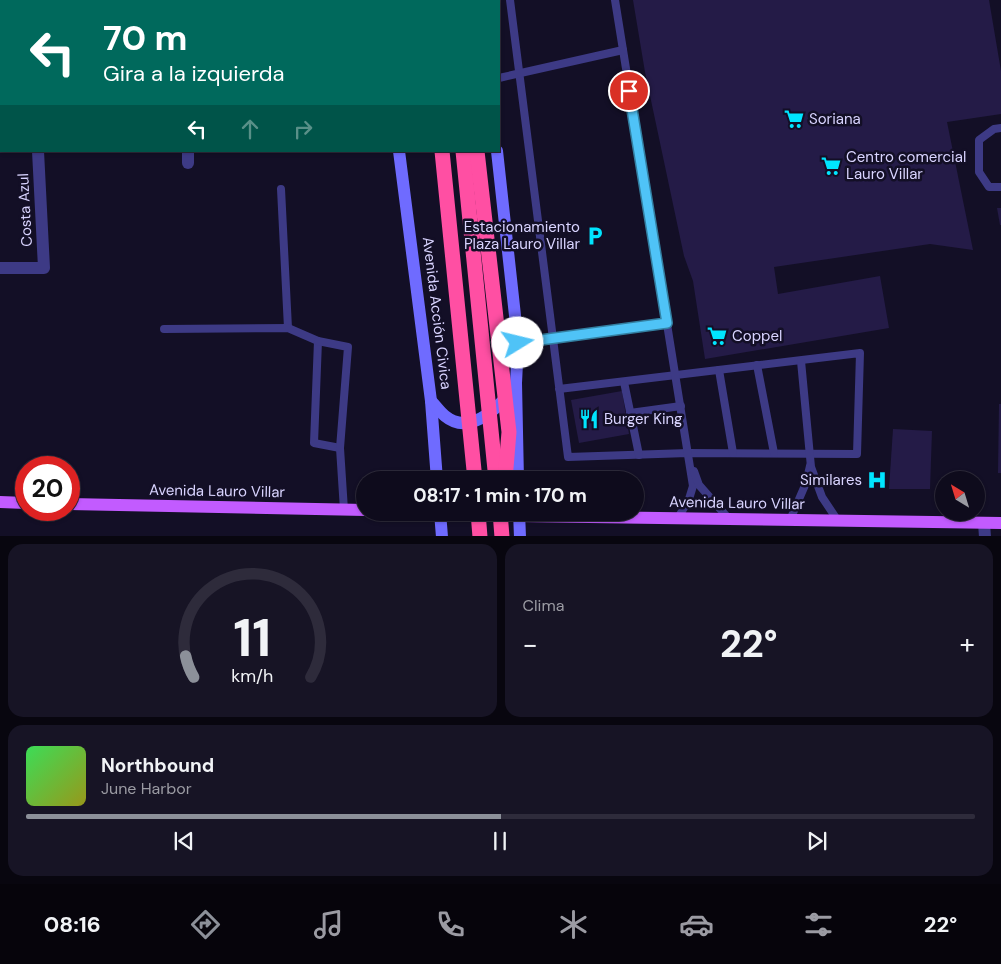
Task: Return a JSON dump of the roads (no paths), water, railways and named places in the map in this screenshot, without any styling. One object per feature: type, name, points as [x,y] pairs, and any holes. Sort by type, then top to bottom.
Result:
[{"type":"highway","name":"Avenida Acción Civica","points":[[442,152],[474,471]]},
{"type":"highway","points":[[463,152],[495,471]]},
{"type":"highway","points":[[477,152],[509,432],[506,471]]},
{"type":"highway","points":[[479,521],[480,536]]},
{"type":"main road","points":[[0,502],[15,503]]},
{"type":"main road","name":"Avenida Lauro Villar","points":[[80,504],[356,510]]},
{"type":"main road","name":"Avenida Lauro Villar","points":[[644,517],[1001,523]]},
{"type":"street","name":"Costa Azul","points":[[0,268],[44,268],[38,152]]},
{"type":"street","name":"Avenida Acción Civica","points":[[399,152],[431,401],[436,471]]},
{"type":"street","points":[[497,152],[518,343],[516,382],[518,471]]},
{"type":"street","points":[[431,401],[445,417],[454,422],[477,420],[496,409],[516,382]]},
{"type":"street","points":[[441,521],[442,536]]},
{"type":"street","points":[[519,521],[520,536]]},
{"type":"street","points":[[984,523],[985,536]]},
{"type":"lane","points":[[510,0],[519,74],[559,389],[568,457],[688,453],[857,454],[860,353],[559,389]]},
{"type":"lane","points":[[615,0],[693,486],[689,499],[678,518]]},
{"type":"lane","points":[[500,78],[623,50]]},
{"type":"lane","points":[[1001,128],[994,129],[979,140],[979,172],[989,187],[1001,187]]},
{"type":"lane","points":[[280,189],[288,328]]},
{"type":"lane","points":[[518,343],[667,323]]},
{"type":"lane","points":[[164,329],[288,328],[318,341],[348,347],[340,448],[344,510]]},
{"type":"lane","points":[[318,341],[314,443],[340,448]]},
{"type":"lane","points":[[801,360],[810,454],[816,483],[838,521]]},
{"type":"lane","points":[[757,366],[774,453]]},
{"type":"lane","points":[[718,370],[733,453]]},
{"type":"lane","points":[[624,382],[638,454]]},
{"type":"lane","points":[[630,413],[681,406]]},
{"type":"lane","points":[[688,453],[699,485],[729,519]]},
{"type":"lane","points":[[790,520],[806,484],[810,454]]},
{"type":"place","name":"Soriana","points":[[794,119]]},
{"type":"place","name":"Centro comercial Lauro Villar","points":[[831,166]]},
{"type":"place","name":"Estacionamiento Plaza Lauro Villar","points":[[595,236]]},
{"type":"place","name":"Coppel","points":[[717,336]]},
{"type":"place","name":"Burger King","points":[[589,419]]},
{"type":"place","name":"Similares","points":[[877,480]]}]
